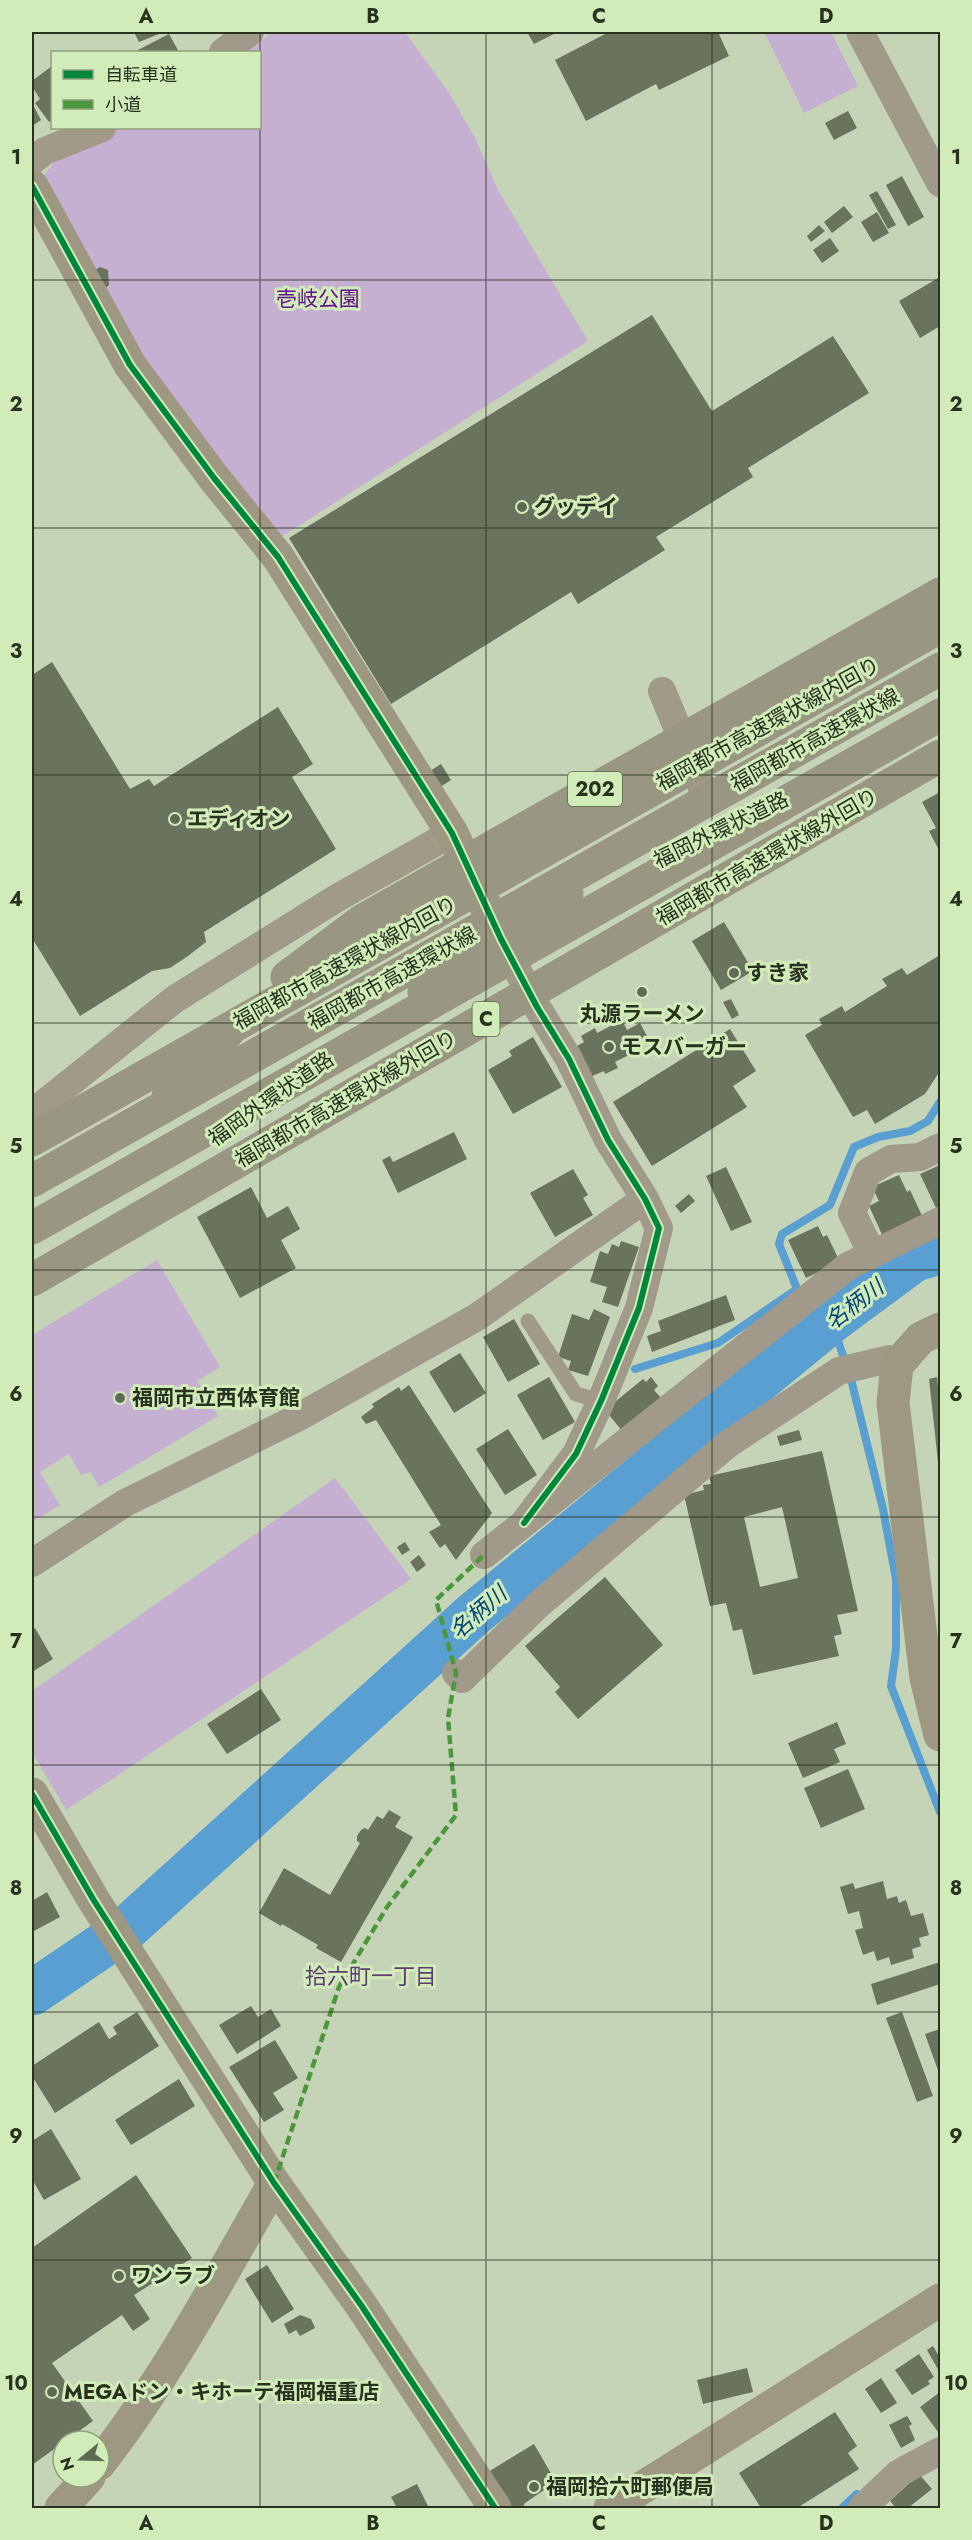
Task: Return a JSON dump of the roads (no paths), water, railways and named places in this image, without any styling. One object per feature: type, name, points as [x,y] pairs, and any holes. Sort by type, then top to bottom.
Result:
[{"type":"highway","name":"202","points":[[804,671],[881,610],[940,577]]},
{"type":"highway","name":"202","points":[[168,1097],[260,998],[363,920],[940,594]]},
{"type":"highway","name":"福岡都市高速環状線内回り","points":[[32,1140],[940,627]]},
{"type":"highway","name":"福岡外環状道路","points":[[32,1244],[189,1156],[707,799],[940,662]]},
{"type":"highway","name":"福岡都市高速環状線","points":[[32,1181],[940,669]]},
{"type":"highway","points":[[32,1228],[940,715]]},
{"type":"highway","name":"福岡外環状道路","points":[[32,1174],[168,1097],[501,939],[940,720]]},
{"type":"highway","name":"福岡都市高速環状線外回り","points":[[32,1281],[940,756]]},
{"type":"street","points":[[224,51],[250,32]]},
{"type":"street","points":[[860,32],[940,183]]},
{"type":"street","points":[[32,160],[45,151],[100,129]]},
{"type":"street","points":[[32,186],[130,364],[214,478],[278,557],[452,833],[501,939],[537,1007],[569,1059],[608,1140],[645,1199],[659,1228],[639,1308],[602,1401],[576,1454],[524,1523]]},
{"type":"street","points":[[662,691],[707,799]]},
{"type":"street","points":[[32,1113],[175,999],[337,898],[452,833]]},
{"type":"street","points":[[872,1254],[852,1214],[868,1172],[891,1159],[920,1157],[940,1147]]},
{"type":"street","points":[[32,1563],[125,1503],[297,1418],[477,1317],[645,1199]]},
{"type":"street","points":[[484,1555],[848,1266],[940,1221]]},
{"type":"street","points":[[940,1329],[921,1338],[897,1365],[893,1403],[926,1678],[940,1735]]},
{"type":"street","points":[[456,1673],[462,1679],[538,1605],[728,1444],[847,1368],[889,1359],[897,1365]]},
{"type":"street","points":[[32,1794],[93,1899],[274,2183],[362,2305],[495,2508]]},
{"type":"street","points":[[111,2449],[132,2422],[169,2362],[274,2183]]},
{"type":"street","points":[[610,2508],[940,2300]]},
{"type":"street","points":[[862,2508],[899,2474],[940,2451]]},
{"type":"street","points":[[61,2508],[78,2489]]},
{"type":"lane","points":[[528,1321],[576,1394],[602,1401]]},
{"type":"waterway","points":[[635,1369],[718,1343],[797,1289],[779,1244],[782,1234],[830,1205],[854,1147],[878,1137],[910,1131],[928,1121],[940,1102]]},
{"type":"waterway","name":"名柄川","points":[[32,1993],[125,1930],[475,1613],[831,1321],[915,1259],[940,1252]]},
{"type":"waterway","points":[[831,1321],[846,1364]]},
{"type":"waterway","points":[[850,1375],[883,1509],[896,1579],[896,1649],[891,1686],[940,1812]]},
{"type":"waterway","points":[[842,2508],[857,2494]]},
{"type":"place","name":"グッデイ","points":[[522,507]]},
{"type":"place","name":"エディオン","points":[[175,819]]},
{"type":"place","name":"すき家","points":[[734,973]]},
{"type":"place","name":"丸源ラーメン","points":[[642,992]]},
{"type":"place","name":"モスバーガー","points":[[609,1047]]},
{"type":"place","name":"福岡市立西体育館","points":[[120,1398]]},
{"type":"place","name":"ワンラブ","points":[[119,2276]]},
{"type":"place","name":"MEGAドン・キホーテ福岡福重店","points":[[52,2392]]},
{"type":"place","name":"福岡拾六町郵便局","points":[[534,2487]]},
{"type":"district","name":"拾六町一丁目","points":[[371,1976]]},
{"type":"park label","name":"壱岐公園","points":[[318,299]]}]
